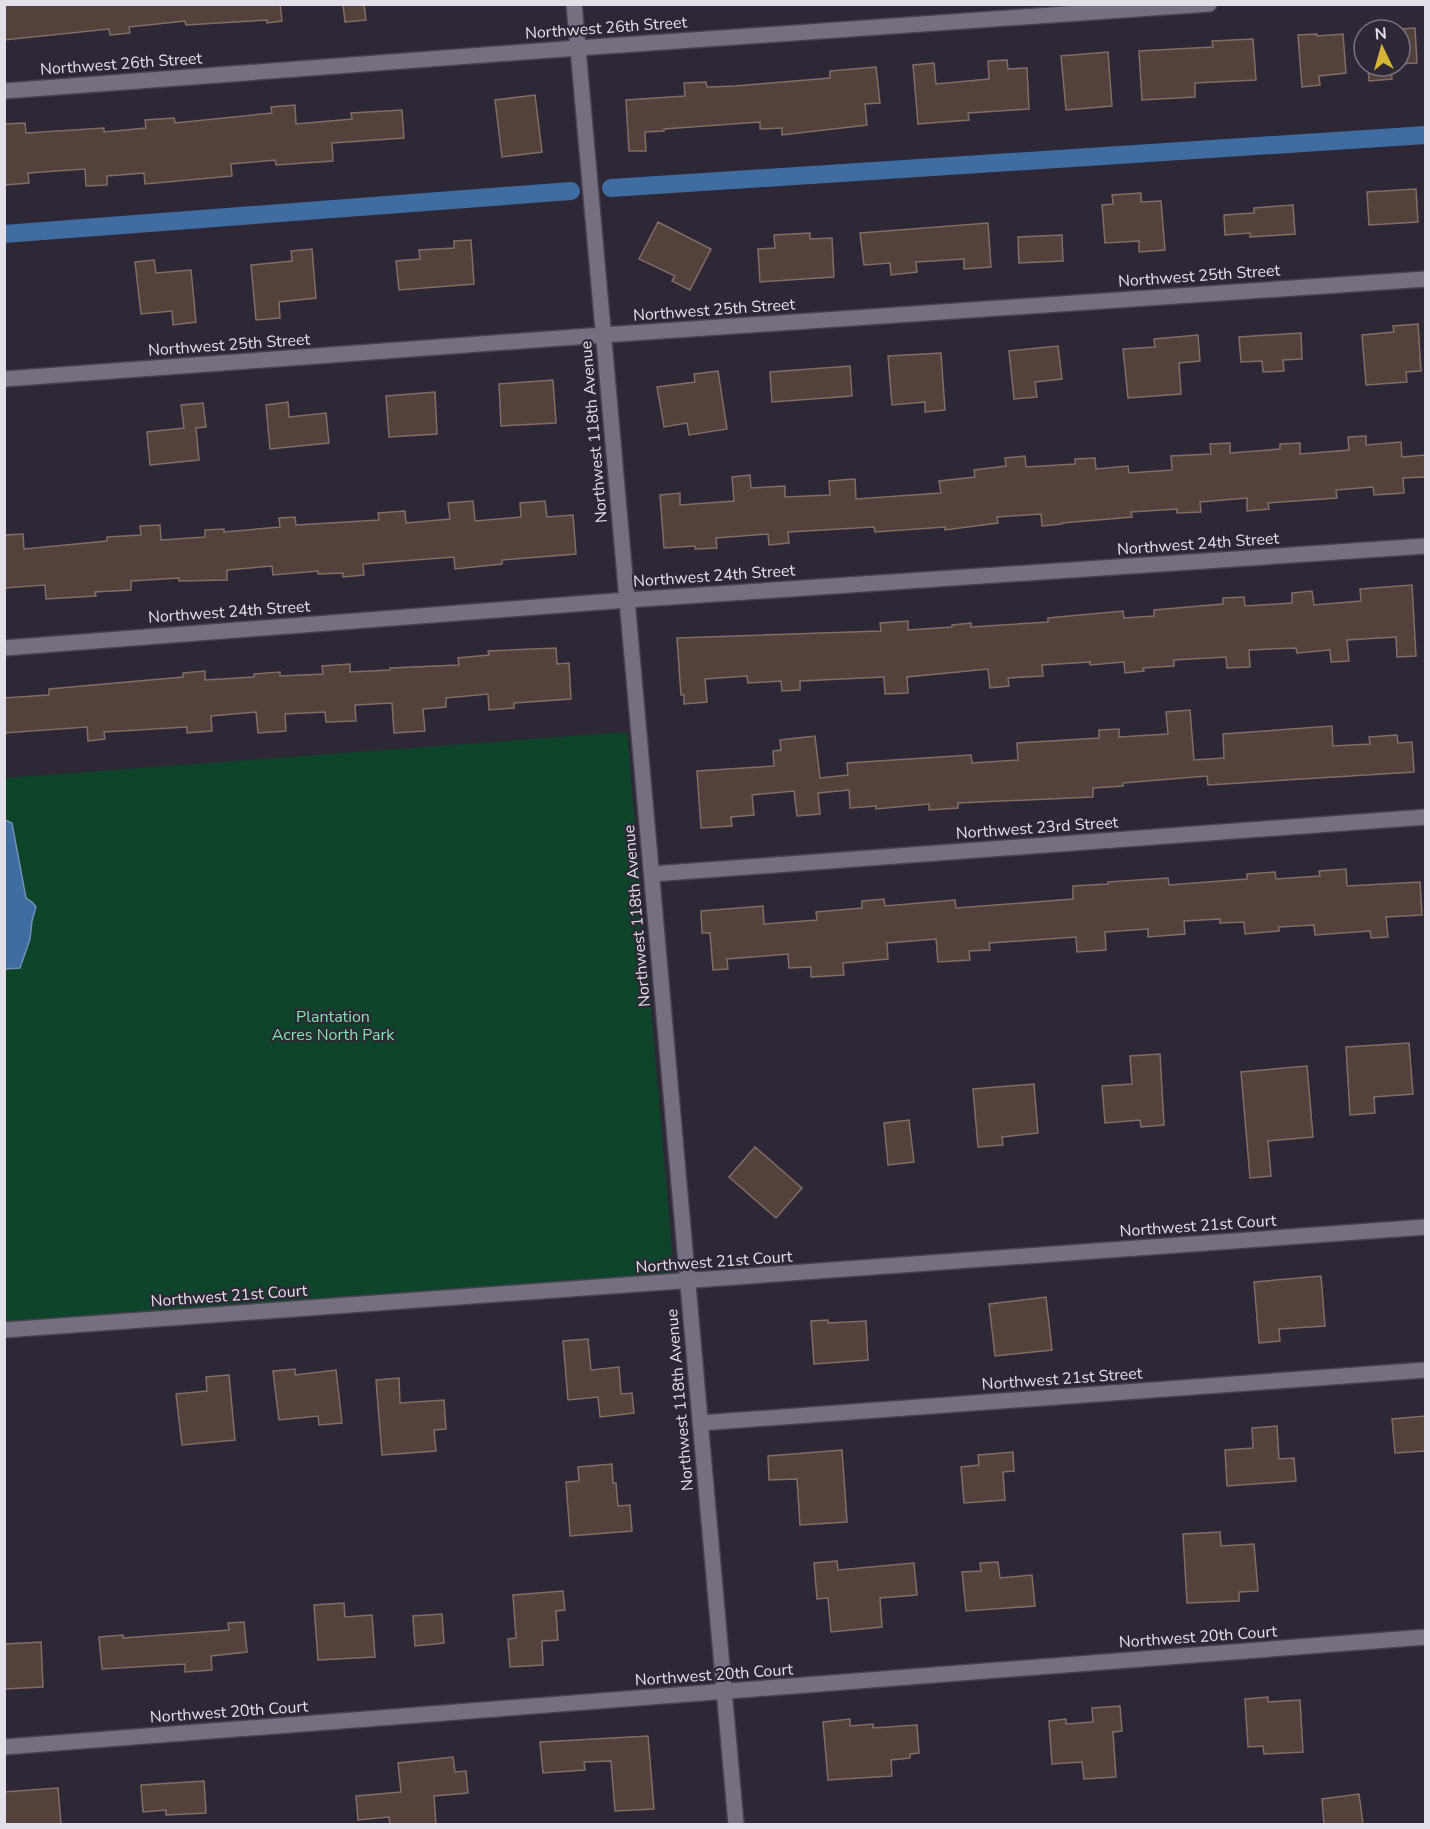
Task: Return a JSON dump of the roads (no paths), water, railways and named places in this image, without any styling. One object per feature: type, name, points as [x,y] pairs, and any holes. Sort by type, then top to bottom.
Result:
[{"type":"street","name":"Northwest 118th Avenue","points":[[574,4],[736,1824]]},
{"type":"street","name":"Northwest 26th Street","points":[[4,91],[1209,4]]},
{"type":"street","name":"Northwest 25th Street","points":[[4,379],[603,335],[1425,279]]},
{"type":"street","name":"Northwest 24th Street","points":[[4,648],[627,600],[1425,546]]},
{"type":"street","name":"Northwest 23rd Street","points":[[652,874],[1425,817]]},
{"type":"street","name":"Northwest 21st Court","points":[[4,1330],[1425,1227]]},
{"type":"street","name":"Northwest 21st Street","points":[[700,1423],[1425,1370]]},
{"type":"street","name":"Northwest 20th Court","points":[[4,1747],[1425,1637]]},
{"type":"water","points":[[5,820],[12,823],[26,898],[36,907],[30,939],[20,968],[5,969]]},
{"type":"waterway","points":[[611,188],[1426,135]]},
{"type":"waterway","points":[[4,234],[571,191]]},
{"type":"park label","name":"Plantation Acres North Park","points":[[333,1026]]}]
